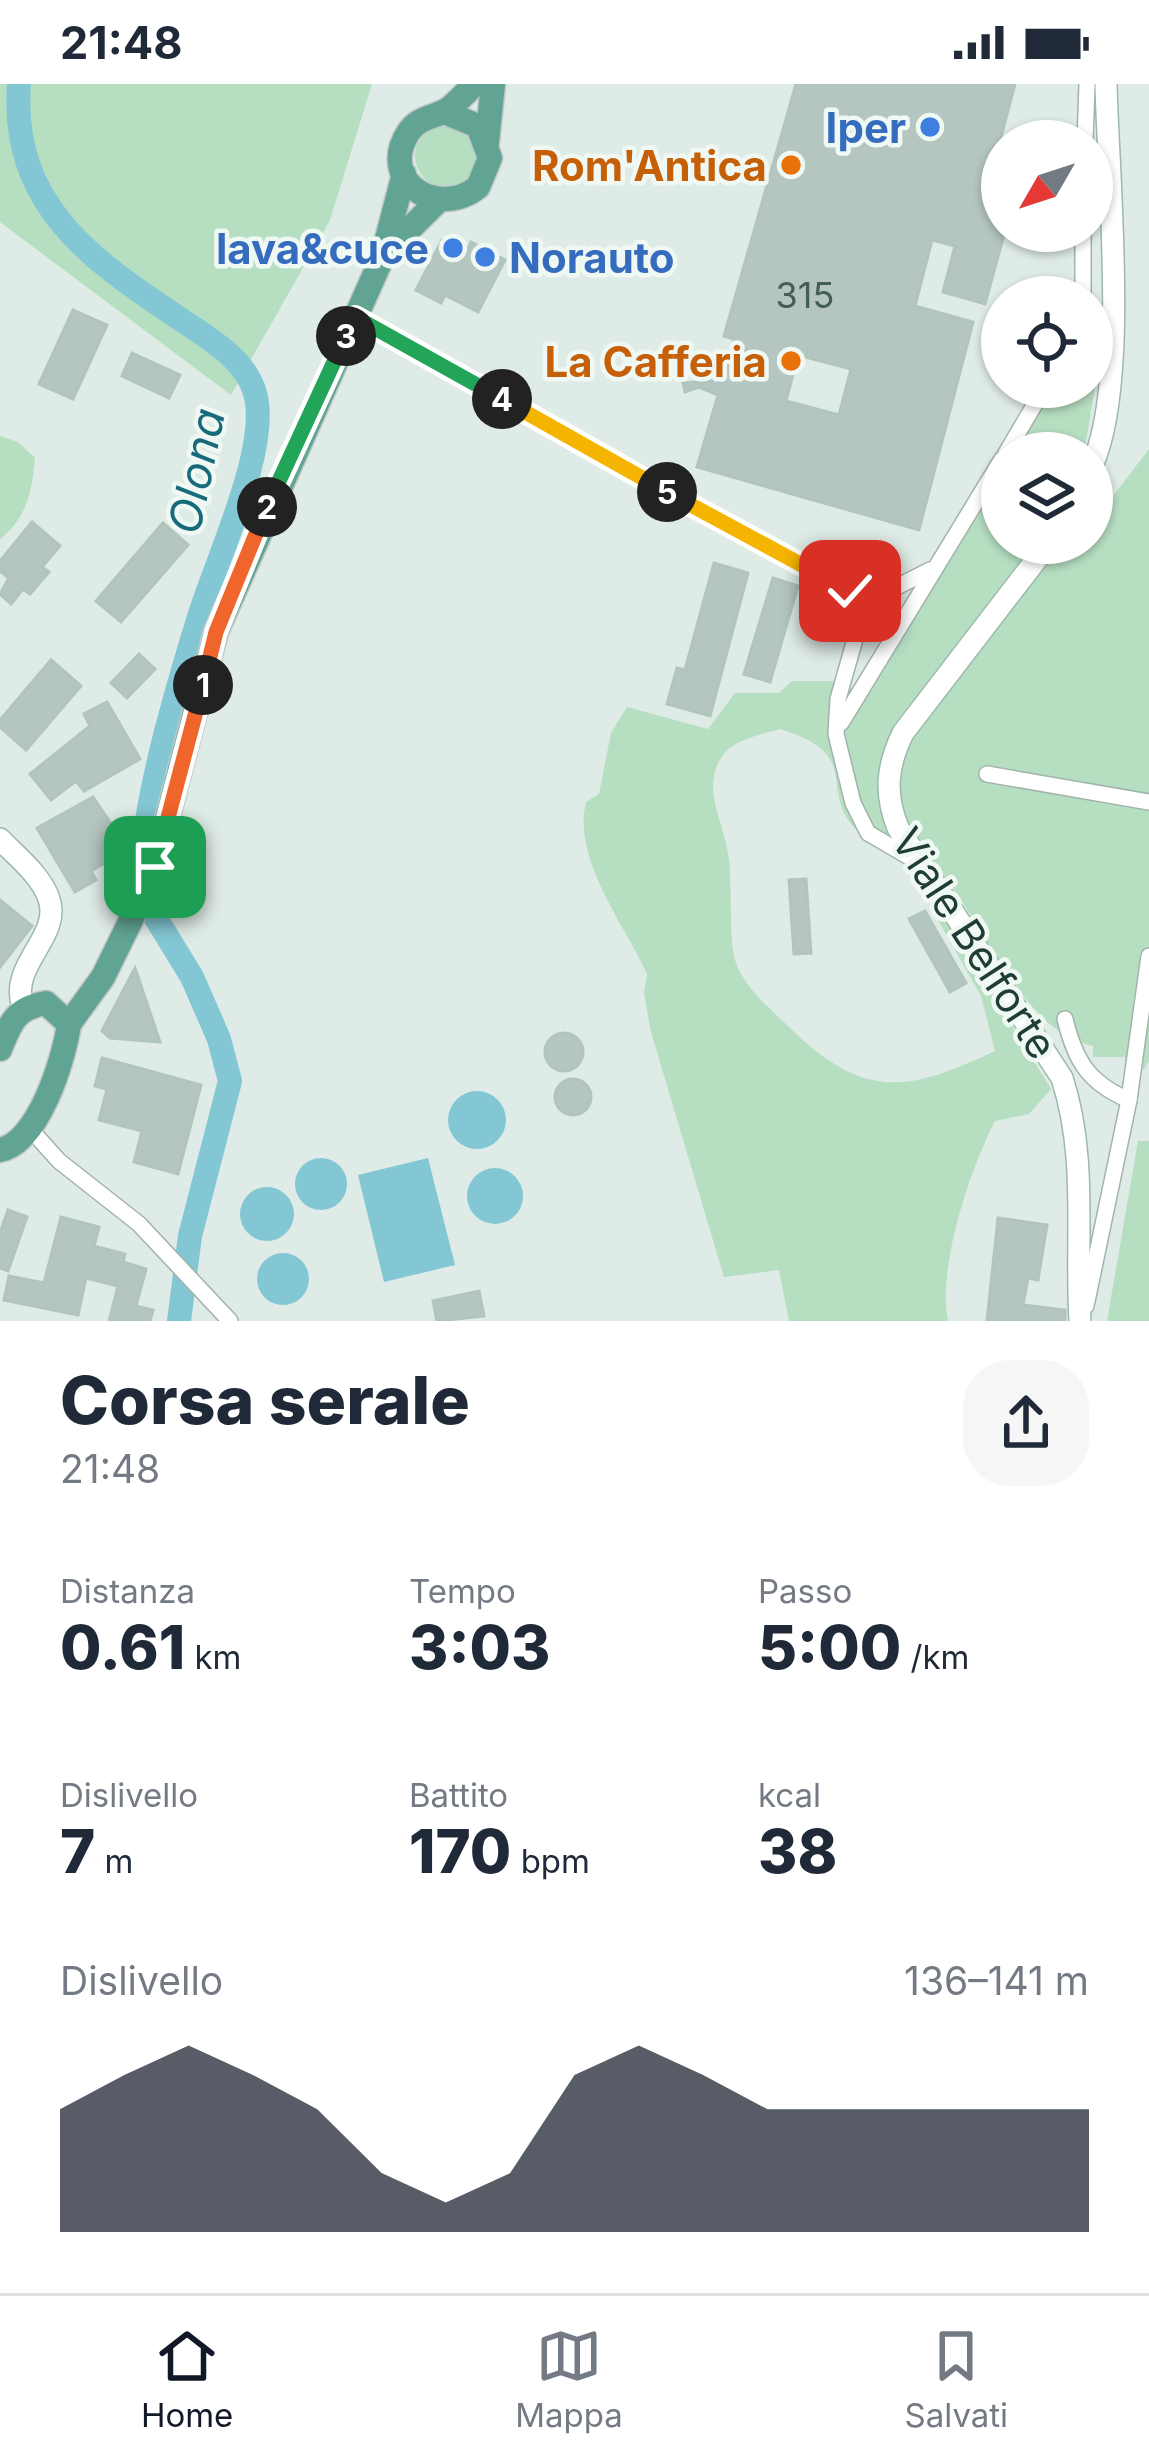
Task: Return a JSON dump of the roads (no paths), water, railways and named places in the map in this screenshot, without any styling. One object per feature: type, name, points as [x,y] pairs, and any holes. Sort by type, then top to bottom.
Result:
[{"type":"main road","points":[[475,84],[444,112],[418,122],[408,132],[400,160],[404,173],[412,187],[438,201],[466,197],[487,174],[493,84]]},
{"type":"main road","points":[[1098,432],[1112,348],[1106,84]]},
{"type":"main road","points":[[444,112],[463,116],[488,142]]},
{"type":"main road","points":[[0,1173],[69,1024],[103,977],[152,877],[216,632],[364,308],[404,173]]},
{"type":"main road","points":[[382,258],[438,201]]},
{"type":"main road","name":"Viale Belforte","points":[[1033,564],[921,706],[894,752],[887,797],[898,828],[1062,1078],[1076,1121],[1082,1168],[1076,1246],[1081,1321]]},
{"type":"main road","points":[[0,839],[50,901],[50,918],[20,980],[23,1007]]},
{"type":"main road","points":[[0,1048],[11,1020],[23,1007],[46,1003],[69,1024]]},
{"type":"street","points":[[1086,120],[1087,84]]},
{"type":"street","points":[[364,308],[399,341],[841,586],[855,600],[861,618],[838,699],[836,734],[860,821],[868,832],[927,872]]},
{"type":"street","points":[[836,734],[981,492]]},
{"type":"street","points":[[841,586],[881,595],[932,568]]},
{"type":"street","points":[[987,774],[1149,802]]},
{"type":"street","points":[[1081,1321],[1129,1100],[1149,956]]},
{"type":"street","points":[[1065,1019],[1074,1057],[1104,1090],[1129,1100]]},
{"type":"street","points":[[17,1143],[59,1161],[139,1224],[230,1321]]},
{"type":"water","points":[[477,1091],[497,1100],[506,1120],[497,1140],[477,1149],[457,1140],[448,1120],[457,1100]]},
{"type":"water","points":[[321,1158],[340,1165],[347,1184],[340,1203],[321,1210],[302,1203],[295,1184],[302,1165]]},
{"type":"water","points":[[428,1158],[455,1265],[384,1282],[358,1175]]},
{"type":"water","points":[[495,1168],[515,1176],[523,1196],[515,1216],[495,1224],[475,1216],[467,1196],[475,1176]]},
{"type":"water","points":[[267,1187],[286,1195],[294,1214],[286,1233],[267,1241],[248,1233],[240,1214],[248,1195]]},
{"type":"water","points":[[283,1253],[301,1261],[309,1279],[301,1297],[283,1305],[265,1297],[257,1279],[265,1261]]},
{"type":"waterway","name":"Olona","points":[[19,84],[20,127],[28,165],[65,227],[120,277],[227,353],[244,371],[255,393],[258,416],[248,474],[198,620],[160,758],[146,829],[140,896]]},
{"type":"waterway","name":"Olona","points":[[154,915],[192,977],[219,1039],[230,1081],[190,1236],[179,1321]]},
{"type":"place","name":"Iper","points":[[930,127]]},
{"type":"place","name":"Rom'Antica","points":[[791,165]]},
{"type":"place","name":"lava&cuce","points":[[453,248]]},
{"type":"place","name":"Norauto","points":[[485,257]]},
{"type":"place","name":"La Cafferia","points":[[791,361]]}]
